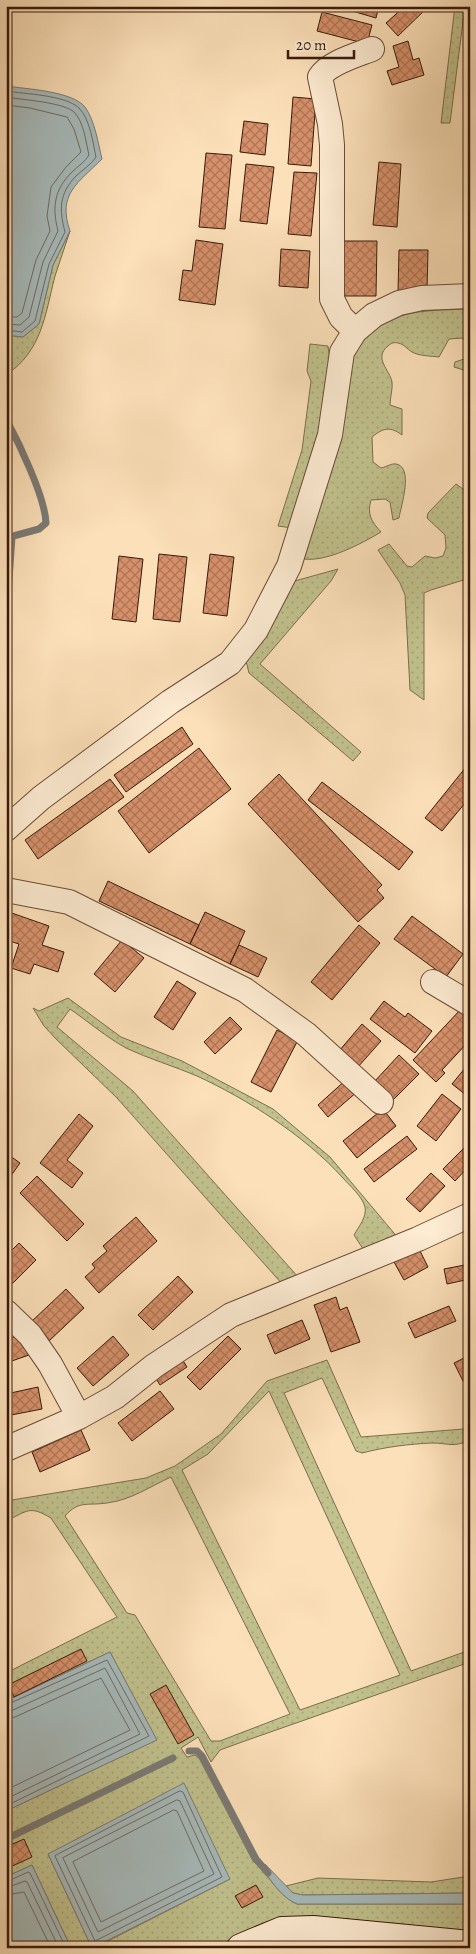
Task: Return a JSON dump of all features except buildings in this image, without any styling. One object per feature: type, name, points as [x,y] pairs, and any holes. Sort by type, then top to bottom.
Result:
[{"type":"street","points":[[355,331],[341,318],[332,298],[332,145],[327,106],[320,77],[323,72],[342,61],[372,49]]},
{"type":"street","points":[[6,829],[41,798],[170,702],[230,663],[256,630],[289,566],[330,435],[342,352],[355,331],[374,314],[399,303],[422,298],[470,296]]},
{"type":"street","points":[[6,890],[69,902],[245,990],[306,1034],[381,1102]]},
{"type":"street","points":[[433,982],[470,1004]]},
{"type":"street","points":[[6,1449],[79,1417],[115,1397],[154,1366],[231,1315],[409,1243],[470,1215]]},
{"type":"street","points":[[6,1312],[30,1335],[50,1364],[79,1417]]},
{"type":"street","points":[[241,1948],[282,1931],[313,1930],[470,1945]]},
{"type":"green space","points":[[455,6],[465,6],[450,123],[441,123]]},
{"type":"green space","points":[[70,231],[55,276],[45,318],[35,343],[18,365],[6,375],[6,335],[23,337],[39,324],[53,265]]},
{"type":"green space","points":[[470,309],[470,372],[454,367],[455,362],[469,355],[469,349],[463,338],[449,339],[439,357],[415,353],[402,344],[395,343],[391,343],[382,355],[382,360],[392,382],[390,405],[402,409],[402,435],[394,430],[387,429],[372,437],[373,462],[381,468],[396,464],[404,472],[405,488],[399,518],[393,520],[390,502],[385,499],[371,500],[369,509],[371,517],[381,532],[354,547],[333,555],[323,558],[304,559],[299,547],[355,348],[381,325],[407,314],[436,310]]},
{"type":"green space","points":[[310,344],[328,346],[331,367],[330,390],[292,528],[278,526],[302,450],[311,381],[307,371]]},
{"type":"green space","points":[[456,484],[470,494],[470,578],[424,593],[424,700],[410,690],[405,595],[400,583],[378,550],[389,544],[407,566],[412,567],[425,556],[435,558],[443,556],[446,548],[445,535],[427,518],[428,513]]},
{"type":"green space","points":[[338,569],[331,581],[260,664],[361,752],[353,761],[249,673],[245,657],[291,582]]},
{"type":"green space","points":[[68,998],[121,1037],[182,1061],[273,1109],[330,1157],[399,1239],[365,1252],[354,1235],[365,1214],[365,1207],[359,1195],[311,1147],[255,1107],[236,1096],[197,1076],[126,1048],[70,1009],[57,1027],[133,1091],[299,1278],[283,1285],[117,1098],[44,1026],[33,1008],[39,1011]]},
{"type":"green space","points":[[327,1360],[361,1437],[464,1429],[470,1425],[470,1440],[459,1444],[415,1444],[388,1447],[362,1453],[356,1451],[322,1378],[284,1393],[411,1671],[470,1650],[470,1662],[220,1750],[211,1762],[198,1737],[181,1748],[187,1757],[195,1755],[199,1758],[253,1861],[284,1896],[290,1900],[297,1904],[470,1904],[470,1939],[237,1937],[213,1948],[94,1948],[230,1879],[48,1854],[92,1948],[71,1948],[32,1865],[6,1877],[6,1841],[173,1760],[172,1757],[6,1837],[6,1811],[156,1740],[110,1652],[6,1701],[6,1673],[117,1617],[51,1518],[38,1512],[28,1511],[6,1521],[6,1501],[146,1478],[175,1466],[221,1434],[267,1381]],"holes":[[[269,1391],[400,1675],[300,1710],[182,1470],[208,1454]],[[171,1477],[290,1714],[220,1741],[211,1741],[135,1615],[127,1613],[65,1516],[79,1506],[124,1499]]]},
{"type":"green space","points":[[470,1876],[470,1893],[303,1895],[293,1893],[286,1886],[318,1878],[431,1882]]},
{"type":"water","points":[[6,86],[60,94],[79,102],[85,107],[91,119],[102,159],[78,183],[68,198],[66,208],[70,231],[53,265],[39,324],[23,337],[6,335]]},
{"type":"water","points":[[110,1652],[157,1740],[6,1811],[6,1701]]},
{"type":"water","points":[[184,1783],[230,1879],[92,1948],[48,1854]]},
{"type":"water","points":[[265,1864],[293,1893],[303,1895],[470,1893],[470,1904],[297,1904],[286,1898],[273,1884],[262,1868]]},
{"type":"water","points":[[32,1865],[71,1948],[6,1948],[6,1877]]},
{"type":"waterway","points":[[6,419],[36,485],[45,512],[46,523],[39,529],[6,538]]},
{"type":"waterway","points":[[6,622],[12,537]]},
{"type":"waterway","points":[[189,1751],[197,1751],[202,1756],[256,1859],[268,1873]]},
{"type":"waterway","points":[[6,1839],[173,1758]]}]
